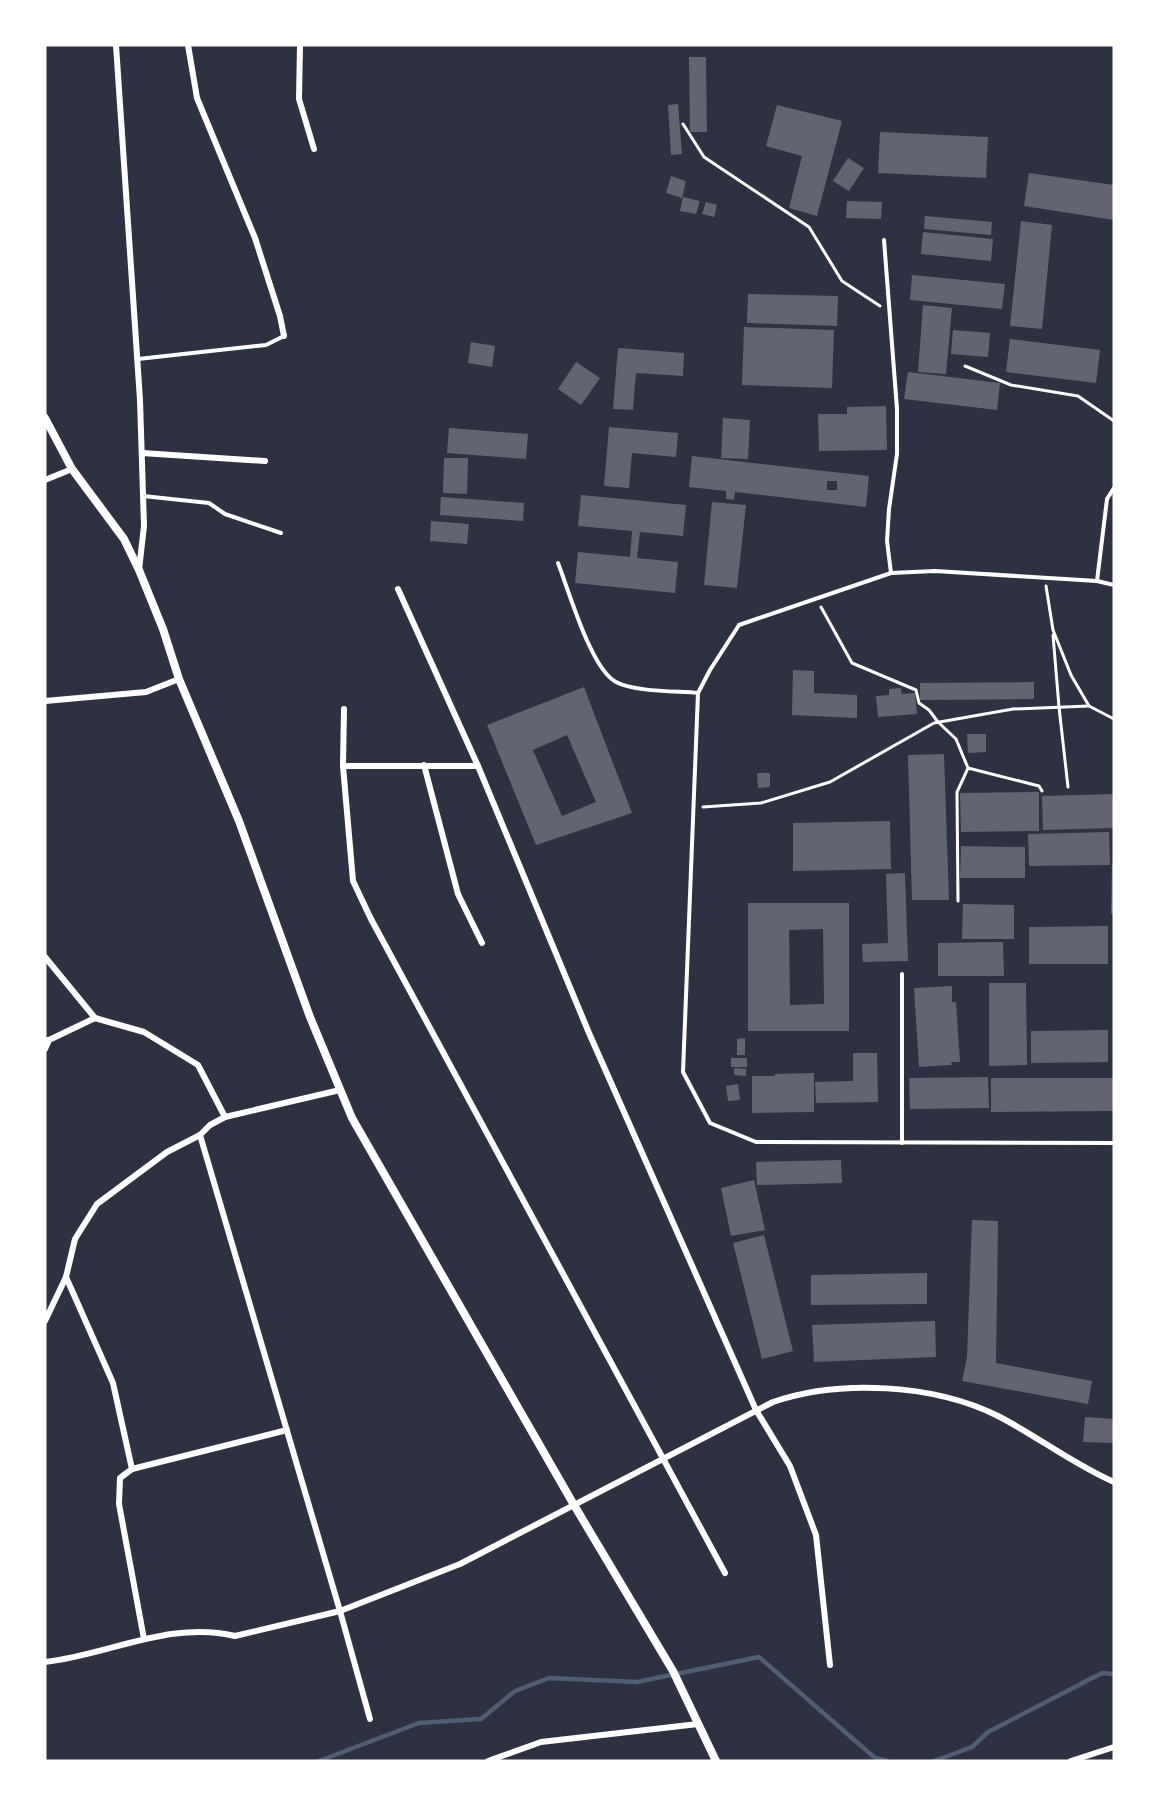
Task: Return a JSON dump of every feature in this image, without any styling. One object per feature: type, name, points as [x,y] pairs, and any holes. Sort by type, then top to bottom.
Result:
[{"type":"street","points":[[116,45],[142,453],[144,526],[139,570]]},
{"type":"street","points":[[188,45],[197,98],[255,238],[280,316],[284,336]]},
{"type":"street","points":[[300,45],[300,99],[314,149]]},
{"type":"street","points":[[45,418],[72,470],[124,539],[139,570],[163,629],[179,679],[239,821],[310,1017],[352,1118],[574,1505],[673,1671],[716,1761]]},
{"type":"street","points":[[142,453],[265,461]]},
{"type":"street","points":[[45,480],[72,470]]},
{"type":"street","points":[[398,589],[478,766],[589,1032],[756,1410],[790,1466],[816,1535],[830,1665]]},
{"type":"street","points":[[45,701],[146,692],[179,679]]},
{"type":"street","points":[[344,709],[343,766],[353,881],[371,919],[725,1573]]},
{"type":"street","points":[[423,765],[458,894],[482,943]]},
{"type":"street","points":[[343,766],[478,766]]},
{"type":"street","points":[[45,957],[95,1018],[144,1032],[198,1065],[225,1117]]},
{"type":"street","points":[[45,1049],[47,1040],[95,1018]]},
{"type":"street","points":[[45,1321],[48,1309],[66,1277],[75,1239],[97,1204],[167,1152],[200,1135],[210,1125],[225,1117],[340,1090]]},
{"type":"street","points":[[200,1135],[370,1719]]},
{"type":"street","points":[[66,1277],[113,1383],[132,1469]]},
{"type":"street","points":[[45,1662],[70,1659],[144,1639],[195,1630],[235,1636],[340,1611],[460,1564],[756,1410],[788,1397],[824,1391],[858,1389],[910,1390],[958,1401],[996,1416],[1114,1482]]},
{"type":"street","points":[[144,1639],[119,1504],[120,1478],[132,1469],[287,1430]]},
{"type":"street","points":[[488,1761],[541,1742],[698,1724]]},
{"type":"street","points":[[1071,1761],[1114,1747]]},
{"type":"lane","points":[[885,240],[897,443],[887,541],[891,573]]},
{"type":"lane","points":[[137,359],[266,345],[284,336]]},
{"type":"lane","points":[[1097,581],[1107,499],[1114,488]]},
{"type":"lane","points":[[143,496],[209,503],[225,514],[281,533]]},
{"type":"lane","points":[[558,563],[601,669],[616,682],[640,689],[698,693]]},
{"type":"lane","points":[[1114,585],[1097,581],[934,571],[891,573],[739,625],[698,693],[683,1072],[710,1123],[756,1142],[1114,1143]]},
{"type":"lane","points":[[902,974],[902,1143]]},
{"type":"path","points":[[683,124],[704,157],[809,227],[842,281],[890,312]]},
{"type":"path","points":[[966,366],[1011,385],[1078,396],[1114,421]]},
{"type":"path","points":[[1044,578],[1053,630],[1068,787]]},
{"type":"path","points":[[816,598],[852,663],[916,690],[919,703],[956,739],[968,768],[957,792],[958,901]]},
{"type":"path","points":[[1053,630],[1071,675],[1089,706]]},
{"type":"path","points":[[694,807],[761,803],[830,782],[938,722],[1014,709],[1089,706],[1114,719]]},
{"type":"path","points":[[968,768],[1039,786],[1042,791]]},
{"type":"building","points":[[689,57],[706,57],[707,132],[690,132]]},
{"type":"building","points":[[678,104],[682,154],[671,155],[668,105]]},
{"type":"building","points":[[777,105],[842,121],[817,216],[789,208],[802,156],[766,146]]},
{"type":"building","points":[[880,132],[988,137],[986,178],[878,173]]},
{"type":"building","points":[[848,158],[864,168],[849,191],[833,181]]},
{"type":"building","points":[[1029,173],[1114,185],[1114,220],[1024,206]]},
{"type":"building","points":[[671,176],[686,181],[682,198],[666,193]]},
{"type":"building","points":[[683,197],[700,201],[696,214],[680,211]]},
{"type":"building","points":[[847,201],[882,202],[881,219],[846,218]]},
{"type":"building","points":[[706,202],[717,205],[714,217],[702,214]]},
{"type":"building","points":[[925,216],[992,222],[991,235],[924,229]]},
{"type":"building","points":[[1021,221],[1052,225],[1042,329],[1010,326]]},
{"type":"building","points":[[923,232],[993,239],[991,261],[921,254]]},
{"type":"building","points":[[912,275],[1005,284],[1002,309],[910,300]]},
{"type":"building","points":[[748,294],[838,296],[837,326],[747,323]]},
{"type":"building","points":[[923,305],[952,308],[946,374],[918,372]]},
{"type":"building","points":[[744,327],[834,330],[832,388],[742,385]]},
{"type":"building","points":[[953,330],[990,333],[988,357],[951,354]]},
{"type":"building","points":[[1010,339],[1100,350],[1096,383],[1006,372]]},
{"type":"building","points":[[471,342],[495,346],[492,367],[468,363]]},
{"type":"building","points":[[618,348],[684,353],[683,376],[636,373],[633,410],[613,409]]},
{"type":"building","points":[[576,362],[600,378],[581,405],[558,389]]},
{"type":"building","points":[[908,372],[1000,383],[997,410],[904,399]]},
{"type":"building","points":[[886,406],[887,450],[819,451],[818,414],[847,414],[847,407]]},
{"type":"building","points":[[723,418],[750,420],[748,459],[721,458]]},
{"type":"building","points":[[609,427],[678,433],[676,457],[632,453],[629,488],[604,486]]},
{"type":"building","points":[[449,428],[528,434],[526,459],[447,453]]},
{"type":"building","points":[[692,456],[869,476],[866,507],[735,492],[734,500],[726,499],[726,491],[689,487]],"holes":[[[827,481],[837,481],[837,490],[827,490]]]},
{"type":"building","points":[[444,458],[468,458],[467,494],[443,493]]},
{"type":"building","points":[[581,495],[686,505],[683,536],[640,532],[637,558],[678,562],[675,593],[575,583],[578,552],[630,557],[632,531],[578,526]]},
{"type":"building","points":[[441,497],[524,503],[523,521],[440,515]]},
{"type":"building","points":[[712,502],[746,505],[737,588],[704,585]]},
{"type":"building","points":[[431,521],[469,524],[467,544],[430,541]]},
{"type":"building","points":[[793,670],[814,671],[814,693],[857,695],[857,718],[792,715]]},
{"type":"building","points":[[1034,682],[1034,699],[920,700],[920,683]]},
{"type":"building","points":[[584,687],[632,813],[536,845],[487,725]],"holes":[[[567,735],[596,802],[562,816],[533,750]]]},
{"type":"building","points":[[901,688],[902,694],[915,693],[917,714],[878,717],[876,696],[889,695],[889,689]]},
{"type":"building","points":[[967,734],[986,734],[986,752],[968,753]]},
{"type":"building","points":[[944,754],[949,900],[912,900],[908,755]]},
{"type":"building","points":[[757,773],[770,773],[770,787],[758,788]]},
{"type":"building","points":[[1039,792],[1039,831],[961,832],[960,793]]},
{"type":"building","points":[[1114,794],[1114,828],[1043,830],[1042,796]]},
{"type":"building","points":[[890,821],[891,869],[793,871],[793,823]]},
{"type":"building","points":[[1109,832],[1110,865],[1029,866],[1028,834]]},
{"type":"building","points":[[961,846],[1025,847],[1025,878],[960,878]]},
{"type":"building","points":[[1112,863],[1114,863],[1114,914],[1111,914]]},
{"type":"building","points":[[905,873],[908,961],[863,962],[862,944],[888,943],[886,874]]},
{"type":"building","points":[[748,903],[849,903],[849,1031],[748,1031]],"holes":[[[823,929],[824,1004],[790,1005],[789,930]]]},
{"type":"building","points":[[963,904],[1014,905],[1014,939],[962,939]]},
{"type":"building","points":[[1108,926],[1108,964],[1029,964],[1029,927]]},
{"type":"building","points":[[1003,942],[1004,976],[938,976],[938,943]]},
{"type":"building","points":[[989,983],[1026,983],[1027,1065],[989,1066]]},
{"type":"building","points":[[952,986],[952,1002],[956,1002],[960,1062],[951,1062],[952,1065],[919,1067],[914,988]]},
{"type":"building","points":[[1108,1030],[1108,1062],[1031,1063],[1031,1031]]},
{"type":"building","points":[[745,1038],[745,1055],[737,1055],[737,1039]]},
{"type":"building","points":[[853,1053],[877,1053],[878,1102],[816,1103],[815,1082],[853,1081]]},
{"type":"building","points":[[731,1058],[747,1058],[747,1067],[731,1067]]},
{"type":"building","points":[[734,1068],[746,1069],[746,1076],[734,1075]]},
{"type":"building","points":[[814,1073],[814,1112],[752,1113],[752,1076]]},
{"type":"building","points":[[988,1077],[989,1108],[910,1109],[909,1078]]},
{"type":"building","points":[[991,1078],[1114,1078],[1114,1111],[991,1112]]},
{"type":"building","points":[[738,1084],[740,1100],[728,1101],[726,1086]]},
{"type":"building","points":[[841,1160],[842,1183],[757,1185],[756,1162]]},
{"type":"building","points":[[754,1180],[765,1230],[731,1236],[721,1188]]},
{"type":"building","points":[[972,1220],[998,1221],[996,1363],[1092,1381],[1088,1404],[962,1381],[967,1357]]},
{"type":"building","points":[[764,1235],[793,1351],[762,1359],[733,1243]]},
{"type":"building","points":[[927,1273],[927,1304],[811,1305],[811,1275]]},
{"type":"building","points":[[935,1321],[936,1357],[814,1362],[812,1325]]},
{"type":"building","points":[[1085,1417],[1114,1419],[1114,1443],[1083,1442]]},
{"type":"waterway","points":[[319,1761],[419,1723],[481,1719],[515,1691],[549,1678],[637,1682],[759,1657],[875,1758],[887,1761]]},
{"type":"waterway","points":[[934,1761],[972,1747],[988,1732],[1102,1673],[1114,1674]]}]
